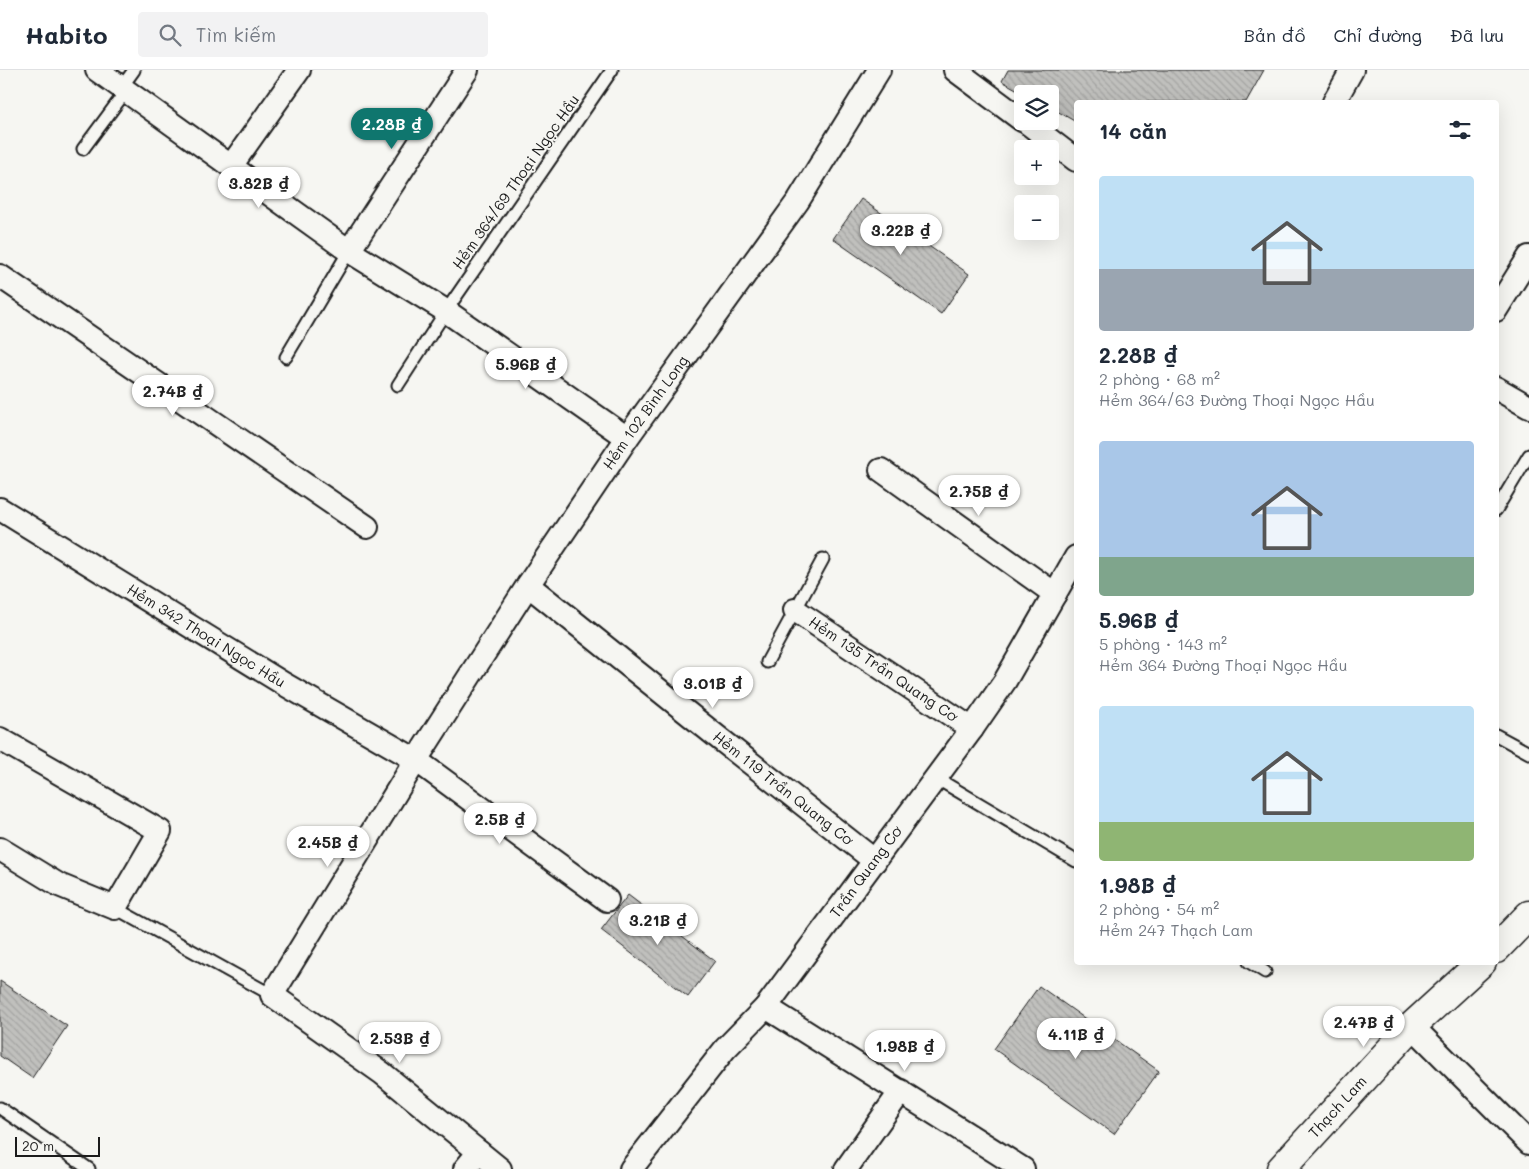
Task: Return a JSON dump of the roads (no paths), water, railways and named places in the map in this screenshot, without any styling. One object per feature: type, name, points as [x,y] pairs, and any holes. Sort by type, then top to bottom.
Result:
[{"type":"street","points":[[97,70],[127,83],[231,166],[349,251],[446,311],[628,438]]},
{"type":"street","points":[[231,166],[299,70]]},
{"type":"street","points":[[349,251],[467,70]]},
{"type":"street","name":"Hẻm 102 Bình Long","points":[[272,995],[416,760],[528,585],[628,438],[798,201],[879,70]]},
{"type":"street","points":[[956,70],[1014,113]]},
{"type":"street","points":[[1335,100],[1352,70]]},
{"type":"street","points":[[1037,130],[1074,158]]},
{"type":"street","points":[[1499,305],[1529,257]]},
{"type":"street","points":[[0,276],[367,527]]},
{"type":"street","points":[[1499,390],[1529,406]]},
{"type":"street","points":[[881,470],[1055,594]]},
{"type":"street","name":"Hẻm 342 Thoại Ngọc Hầu","points":[[0,509],[284,684],[416,760],[607,900]]},
{"type":"street","name":"Trần Quang Cơ","points":[[631,1169],[726,1049],[766,1007],[972,729],[1005,681],[1074,561]]},
{"type":"street","name":"Hẻm 119 Trần Quang Cơ","points":[[528,585],[875,861]]},
{"type":"street","name":"Hẻm 135 Trần Quang Cơ","points":[[795,610],[972,729]]},
{"type":"street","points":[[0,739],[160,831],[115,908],[59,884],[0,850]]},
{"type":"street","points":[[1499,946],[1529,915]]},
{"type":"street","name":"Thạch Lam","points":[[1281,1169],[1412,1026],[1479,965]]},
{"type":"street","points":[[272,995],[382,1073],[472,1160],[500,1169]]},
{"type":"street","points":[[766,1007],[1023,1169]]},
{"type":"street","points":[[1412,1026],[1529,1143]]},
{"type":"street","points":[[846,1169],[901,1091]]},
{"type":"lane","name":"Hẻm 364/69 Thoại Ngọc Hầu","points":[[398,385],[446,311],[612,70]]},
{"type":"lane","points":[[83,149],[127,83]]},
{"type":"lane","points":[[286,358],[349,251]]},
{"type":"lane","points":[[1499,505],[1529,455]]},
{"type":"lane","name":"Hẻm 135 Trần Quang Cơ","points":[[767,662],[823,559]]},
{"type":"lane","points":[[1499,737],[1529,753]]},
{"type":"lane","points":[[936,778],[1074,860]]},
{"type":"lane","points":[[115,908],[272,995]]},
{"type":"lane","points":[[1254,965],[1265,972]]},
{"type":"lane","points":[[0,1108],[89,1169]]}]
